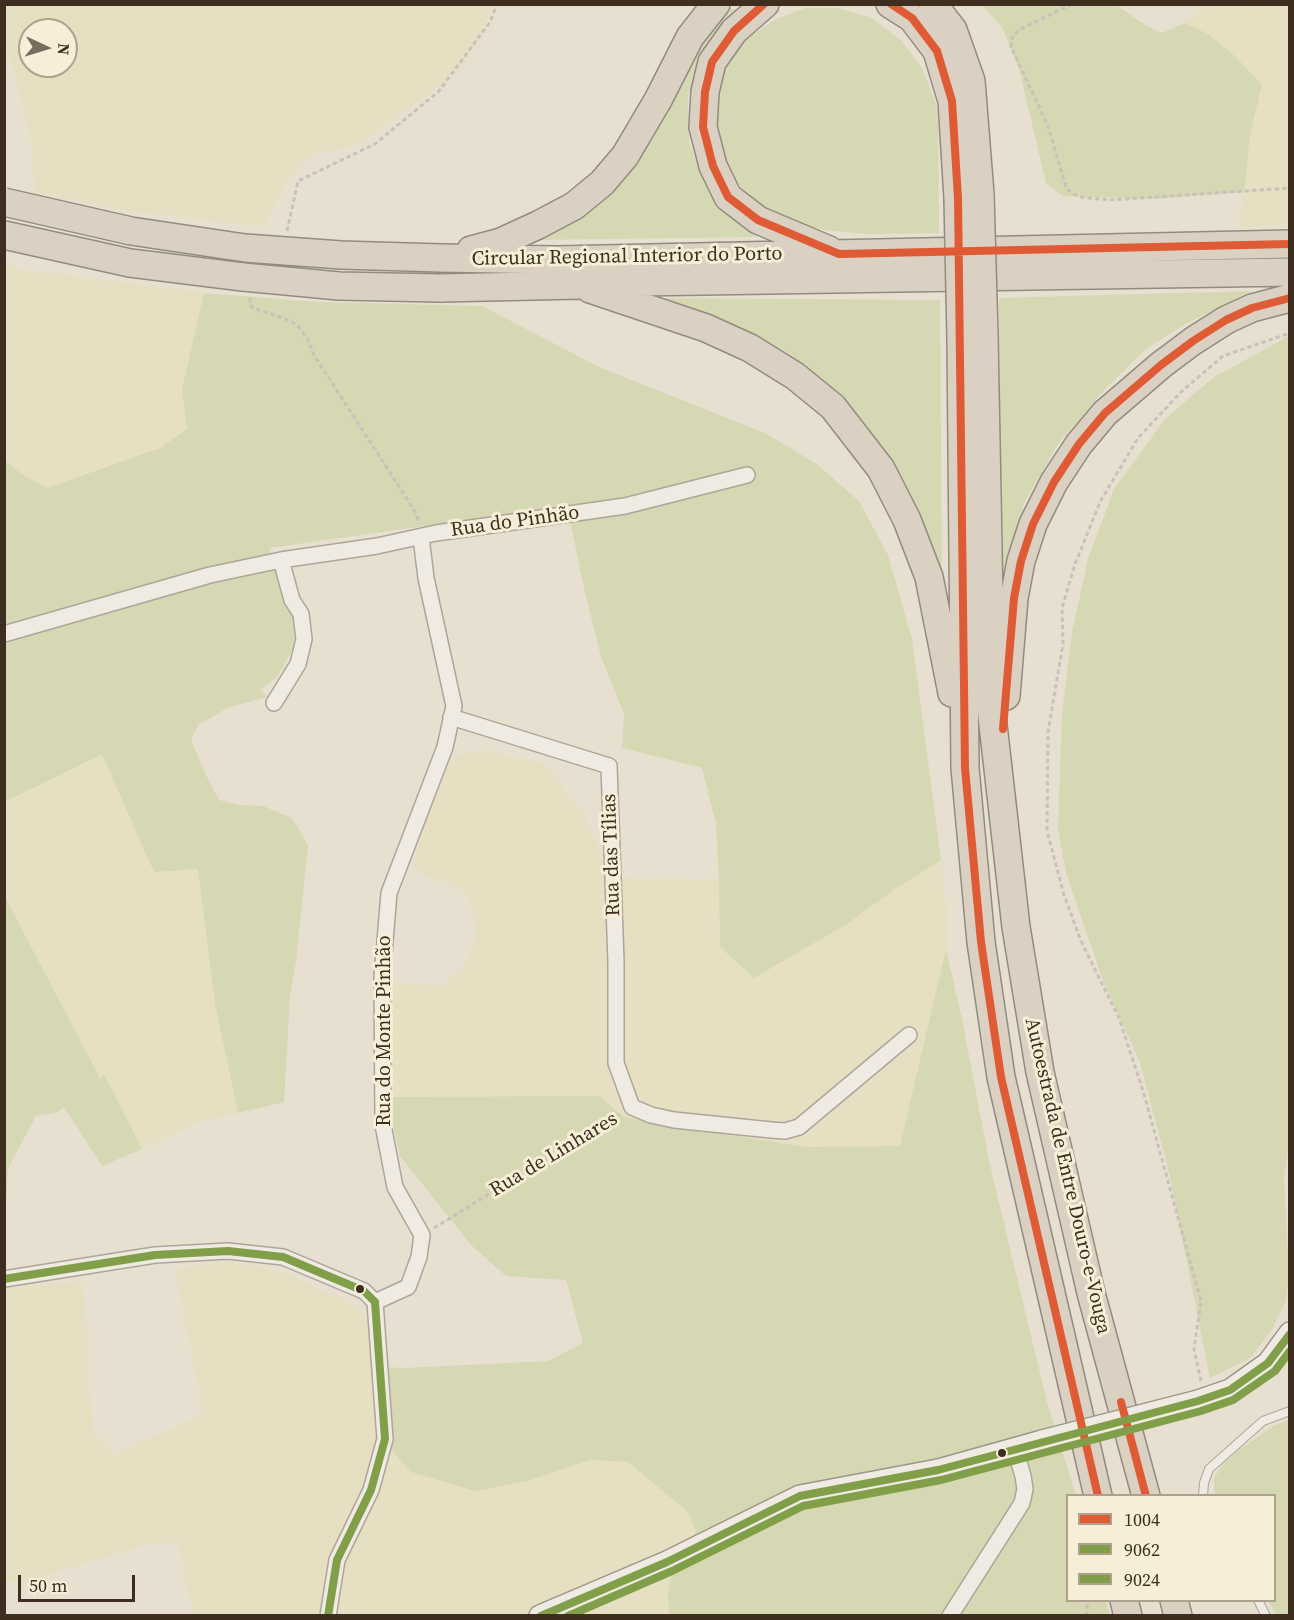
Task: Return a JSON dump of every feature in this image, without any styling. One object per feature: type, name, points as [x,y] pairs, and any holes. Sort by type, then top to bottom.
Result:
[{"type":"highway","points":[[441,258],[501,242],[574,206],[602,183],[625,156],[658,100],[690,37],[716,4]]},
{"type":"highway","points":[[765,4],[734,31],[712,62],[705,92],[703,127],[713,166],[728,197],[758,220],[838,254]]},
{"type":"highway","points":[[890,4],[912,18],[936,51],[952,101],[969,196]]},
{"type":"highway","points":[[933,4],[953,30],[971,81],[969,196],[972,338],[991,707],[999,781]]},
{"type":"highway","name":"Circular Regional Interior do Porto","points":[[4,202],[131,231],[245,248],[340,255],[558,260],[1290,244]]},
{"type":"highway","name":"Circular Regional Interior do Porto","points":[[4,235],[130,263],[339,286],[440,288],[638,282],[1290,272]]},
{"type":"highway","points":[[580,285],[706,328],[750,348],[795,376],[833,407],[881,469],[907,520],[929,577],[965,768]]},
{"type":"highway","points":[[999,781],[1014,598],[1021,561],[1033,524],[1054,482],[1079,444],[1105,413],[1161,364],[1226,320],[1252,308],[1290,298]]},
{"type":"highway","points":[[965,768],[972,338]]},
{"type":"highway","name":"Autoestrada de Entre Douro-e-Vouga","points":[[965,768],[981,942],[1002,1077],[1098,1494]]},
{"type":"highway","name":"Autoestrada de Entre Douro-e-Vouga","points":[[999,781],[1016,927],[1040,1071],[1091,1293],[1145,1494]]},
{"type":"street","name":"Rua do Pinhão","points":[[4,634],[210,575],[436,533],[625,506],[747,475]]},
{"type":"street","name":"Rua do Monte Pinhão","points":[[421,537],[426,578],[454,706],[445,747],[389,893],[382,976],[383,1125],[394,1187],[422,1235]]},
{"type":"street","points":[[274,703],[298,664],[304,639],[301,614],[292,600],[281,560]]},
{"type":"street","name":"Rua das Tílias","points":[[451,717],[609,766],[616,962],[616,1063],[632,1107]]},
{"type":"street","name":"Rua de Linhares","points":[[632,1107],[651,1115],[674,1120],[785,1131],[799,1127],[909,1035]]},
{"type":"street","points":[[375,1302],[408,1287],[419,1257],[422,1235]]},
{"type":"street","points":[[4,1279],[155,1255],[228,1251],[283,1257],[364,1292],[375,1302],[385,1439],[371,1490],[338,1560],[328,1616]]},
{"type":"street","points":[[540,1616],[667,1562],[800,1497],[938,1470],[1201,1400],[1230,1390],[1268,1363],[1290,1332]]},
{"type":"street","points":[[950,1616],[1022,1503],[1025,1489],[1015,1449]]},
{"type":"lane","points":[[1203,1494],[1209,1469],[1263,1421],[1290,1411]]},
{"type":"lane","points":[[1259,1602],[1266,1616]]},
{"type":"path","points":[[1072,4],[1019,30],[1013,35],[1011,47],[1048,126],[1066,187],[1071,193],[1081,197],[1109,200],[1290,188]]},
{"type":"path","points":[[1201,1400],[1194,1350],[1201,1301],[1153,1126],[1119,1018],[1082,941],[1064,895],[1047,831],[1047,732],[1062,650],[1062,608],[1075,564],[1100,502],[1138,438],[1181,392],[1223,356],[1290,333]]},
{"type":"path","name":"Rua de Linhares","points":[[422,1235],[632,1107]]},
{"type":"shaded area","points":[[5,4],[493,5],[481,36],[465,62],[427,96],[356,146],[312,155],[296,170],[279,194],[265,227],[130,211],[32,193],[35,188],[29,131],[5,38]]},
{"type":"shaded area","points":[[1206,5],[1262,8],[1262,5],[1289,5],[1289,226],[1240,227],[1250,135],[1262,85],[1236,57],[1208,34],[1185,23]]},
{"type":"shaded area","points":[[4,264],[25,270],[204,293],[182,389],[187,429],[160,448],[46,488],[23,475],[5,460]]},
{"type":"shaded area","points":[[481,750],[544,764],[584,813],[609,877],[719,880],[720,947],[754,978],[847,924],[895,889],[941,860],[947,914],[946,949],[900,1146],[807,1147],[658,1124],[624,1117],[599,1096],[395,1097],[385,982],[441,986],[462,969],[474,946],[476,932],[474,915],[467,894],[452,885],[427,876],[414,866],[424,824],[452,757]]},
{"type":"shaded area","points":[[102,754],[198,869],[215,1002],[238,1113],[201,1121],[142,1149],[104,1075],[101,1079],[5,897],[5,802]]},
{"type":"shaded area","points":[[227,1262],[284,1272],[359,1308],[371,1321],[379,1367],[531,1480],[590,1460],[628,1462],[688,1512],[696,1532],[672,1569],[668,1595],[669,1615],[193,1615],[178,1543],[146,1545],[33,1579],[5,1582],[4,1270],[16,1270],[36,1285],[83,1282],[93,1430],[113,1455],[203,1414],[175,1269]]},
{"type":"green space","points":[[982,5],[1116,5],[1147,26],[1162,33],[1185,23],[1208,34],[1236,57],[1262,85],[1250,135],[1244,192],[1154,199],[1063,196],[1046,184],[1019,68],[1002,27]]},
{"type":"green space","points":[[728,7],[737,11],[701,54],[688,95],[689,142],[702,177],[731,217],[757,237],[534,240],[578,211],[697,43]]},
{"type":"green space","points":[[805,8],[837,8],[870,17],[901,40],[922,68],[936,104],[939,233],[866,234],[825,230],[792,222],[758,204],[734,179],[716,140],[714,101],[724,65],[745,40],[776,19]]},
{"type":"green space","points":[[1252,291],[1185,324],[1145,350],[1105,389],[1058,444],[1024,503],[1007,569],[1000,570],[999,298]]},
{"type":"green space","points":[[204,293],[319,302],[482,306],[601,368],[765,433],[817,464],[859,501],[888,555],[912,639],[941,860],[895,889],[847,924],[754,978],[720,947],[716,824],[702,768],[622,748],[624,714],[601,657],[567,506],[269,548],[291,607],[297,642],[277,677],[260,690],[268,697],[229,707],[198,725],[191,740],[219,800],[239,805],[263,806],[292,818],[308,845],[296,962],[290,995],[284,1102],[238,1113],[215,1003],[198,869],[154,872],[102,754],[5,802],[4,460],[23,475],[47,488],[160,448],[187,429],[182,389]]},
{"type":"green space","points":[[656,298],[940,300],[942,585],[885,460],[842,395],[788,353],[732,324]]},
{"type":"green space","points":[[1289,336],[1290,1137],[1284,1178],[1289,1274],[1286,1301],[1271,1331],[1250,1358],[1210,1378],[1169,1172],[1140,1063],[1102,978],[1066,873],[1058,829],[1062,714],[1072,632],[1088,559],[1114,489],[1165,419],[1214,377]]},
{"type":"green space","points":[[5,897],[100,1078],[104,1074],[142,1149],[102,1166],[64,1107],[58,1112],[36,1116],[8,1168],[5,1227]]},
{"type":"green space","points":[[946,949],[989,1161],[1047,1402],[1076,1494],[1066,1494],[1066,1602],[1106,1602],[1110,1615],[669,1615],[668,1595],[672,1569],[696,1532],[688,1512],[628,1462],[590,1460],[531,1480],[475,1491],[411,1472],[391,1449],[379,1367],[405,1368],[548,1361],[583,1343],[566,1280],[506,1276],[471,1245],[400,1156],[387,1097],[599,1096],[624,1117],[658,1124],[807,1147],[900,1146]]},
{"type":"green space","points":[[1289,1420],[1289,1615],[1276,1615],[1269,1602],[1276,1602],[1276,1494],[1214,1494],[1214,1478],[1223,1464],[1273,1426]]},
{"type":"transit line","name":"1004","points":[[764,4],[734,31],[712,62],[705,92],[703,127],[713,166],[728,197],[758,220],[839,254],[1290,244]]},
{"type":"transit line","name":"1004","points":[[891,4],[912,18],[937,51],[952,101],[958,198],[965,768],[981,942],[1001,1077],[1098,1494]]},
{"type":"transit line","name":"1004","points":[[1003,729],[1014,598],[1021,561],[1033,524],[1054,482],[1079,444],[1105,413],[1193,341],[1226,320],[1252,308],[1290,298]]},
{"type":"transit line","name":"9062","points":[[4,1279],[155,1255],[228,1251],[283,1257],[364,1291],[375,1302]]},
{"type":"transit line","name":"9062","points":[[328,1616],[337,1560],[371,1490],[385,1439],[375,1302]]},
{"type":"transit line","name":"9062","points":[[541,1616],[667,1562],[800,1496],[938,1470],[1198,1401],[1230,1390],[1268,1363],[1290,1334]]},
{"type":"transit line","name":"9024","points":[[568,1616],[672,1571],[803,1506],[941,1480],[1201,1411],[1233,1400],[1275,1371],[1290,1351]]},
{"type":"transit line","name":"1004","points":[[1121,1402],[1145,1494]]}]
